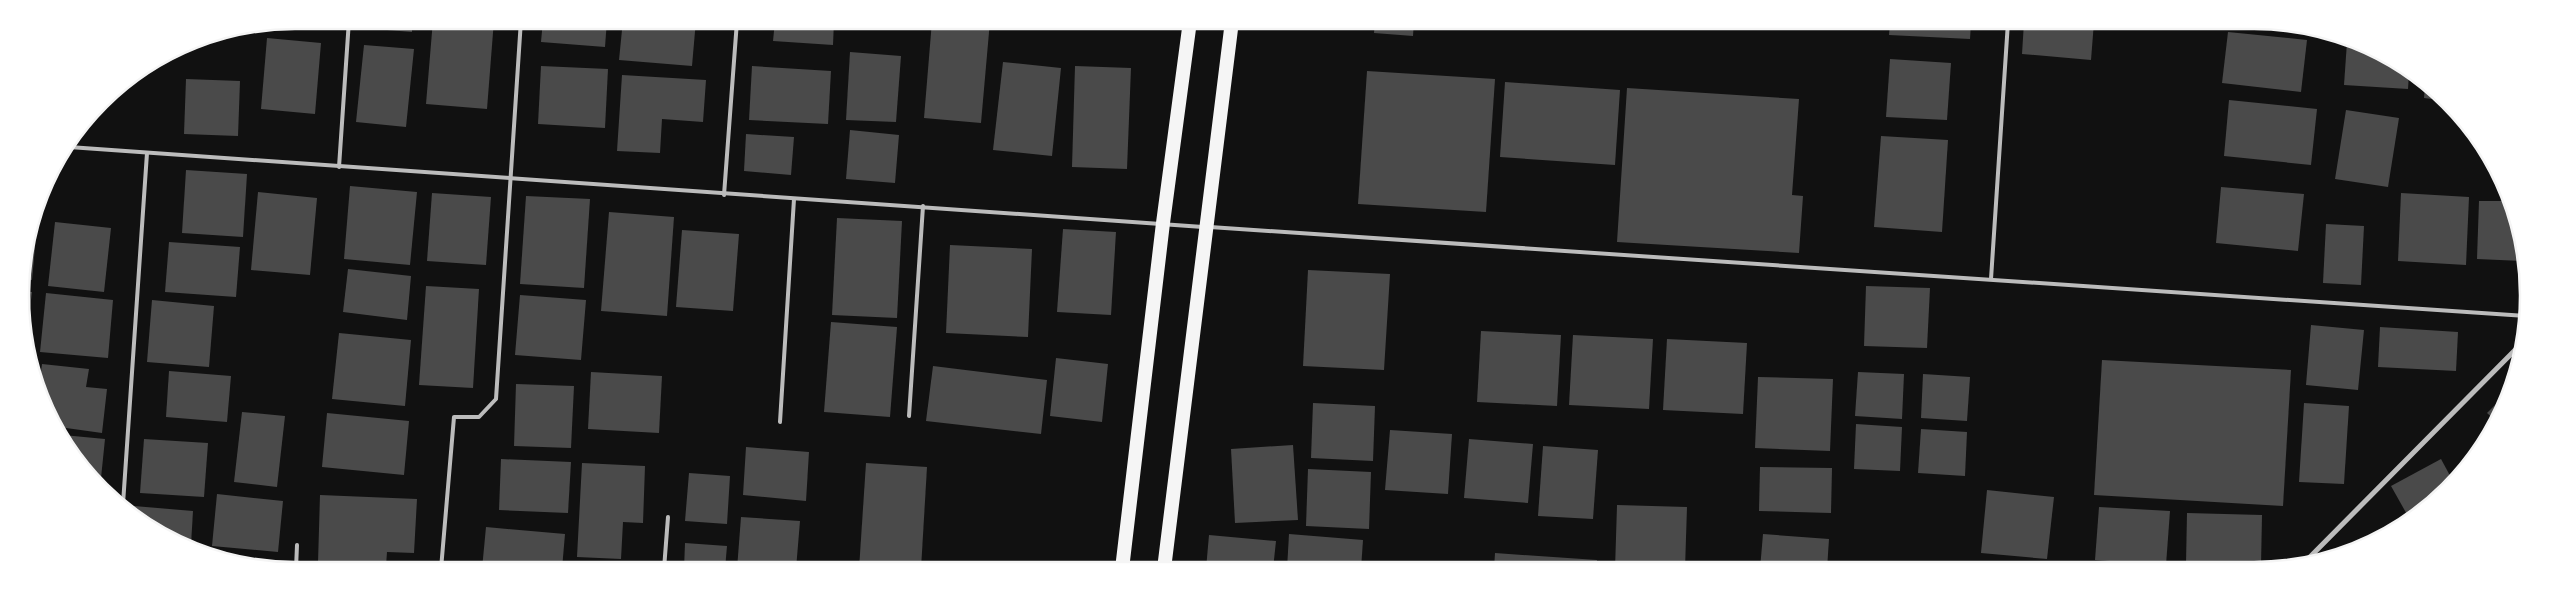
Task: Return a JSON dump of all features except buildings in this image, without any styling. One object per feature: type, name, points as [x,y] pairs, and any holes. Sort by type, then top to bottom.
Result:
[{"type":"highway","points":[[1123,562],[1163,223],[1189,29]]},
{"type":"highway","points":[[1165,562],[1231,29]]},
{"type":"street","points":[[2311,556],[2514,351]]},
{"type":"lane","points":[[339,167],[347,29]]},
{"type":"lane","points":[[442,562],[454,417],[479,417],[496,399],[520,29]]},
{"type":"lane","points":[[724,195],[736,29]]},
{"type":"lane","points":[[1991,279],[2008,29]]},
{"type":"lane","points":[[74,147],[724,195],[923,206],[1205,227],[2520,316]]},
{"type":"lane","points":[[123,499],[147,153]]},
{"type":"lane","points":[[780,422],[794,199]]},
{"type":"lane","points":[[909,416],[923,206]]},
{"type":"lane","points":[[665,562],[668,517]]},
{"type":"lane","points":[[296,562],[297,545]]}]
